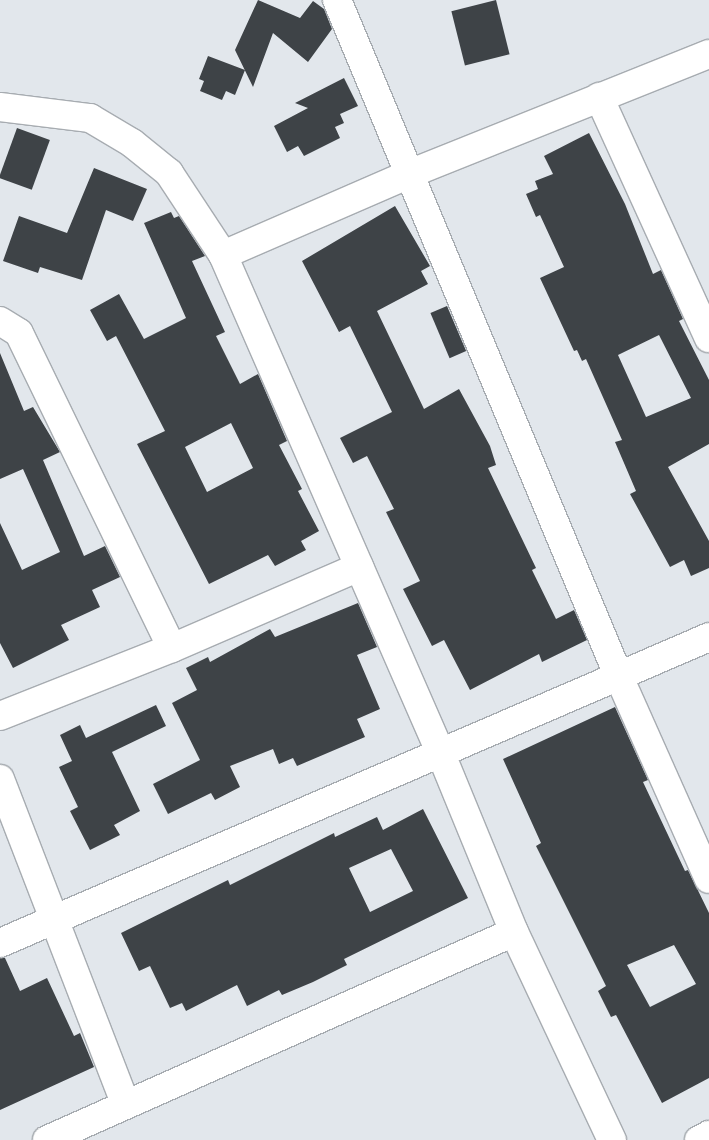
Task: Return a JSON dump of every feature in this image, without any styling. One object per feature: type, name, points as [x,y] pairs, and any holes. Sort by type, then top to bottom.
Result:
[{"type":"street","points":[[337,0],[619,677],[709,879]]},
{"type":"street","points":[[223,255],[410,174],[709,54]]},
{"type":"street","points":[[599,97],[709,338]]},
{"type":"street","points":[[0,106],[90,118],[132,143],[169,173],[223,255],[441,754],[514,932],[612,1140]]},
{"type":"street","points":[[0,321],[19,334],[172,648]]},
{"type":"street","points":[[0,716],[172,648],[359,567]]},
{"type":"street","points":[[0,942],[441,754],[709,637]]},
{"type":"street","points":[[0,779],[52,920],[125,1104]]},
{"type":"street","points":[[47,1140],[514,932]]},
{"type":"street","points":[[699,1140],[709,1135]]},
{"type":"building","points":[[258,0],[300,18],[313,1],[324,9],[332,29],[308,62],[273,33],[253,87],[235,50]]},
{"type":"building","points":[[496,0],[510,54],[465,65],[451,11]]},
{"type":"building","points":[[208,56],[245,70],[235,95],[226,91],[222,100],[200,91],[204,81],[199,79]]},
{"type":"building","points":[[344,78],[358,106],[340,114],[344,123],[335,127],[340,138],[304,156],[298,146],[287,152],[274,126],[308,108],[295,103]]},
{"type":"building","points":[[17,128],[50,140],[32,190],[0,178]]},
{"type":"building","points":[[589,133],[625,204],[653,274],[661,270],[683,319],[679,321],[709,380],[709,444],[668,467],[709,541],[709,568],[691,576],[684,560],[670,567],[630,494],[636,491],[615,442],[622,440],[586,359],[582,361],[577,350],[574,351],[540,278],[564,267],[540,215],[536,217],[526,194],[538,189],[535,181],[553,174],[544,156]],"holes":[[[659,335],[691,398],[646,417],[618,355]]]},
{"type":"building","points":[[94,168],[147,189],[133,221],[106,210],[82,280],[40,267],[38,273],[3,261],[19,216],[67,233]]},
{"type":"building","points":[[395,206],[430,266],[421,271],[428,284],[377,311],[424,409],[459,389],[490,446],[496,465],[488,468],[536,568],[532,570],[556,619],[574,610],[587,640],[542,662],[539,654],[470,690],[444,640],[432,646],[403,589],[420,581],[386,512],[394,509],[367,456],[353,463],[340,438],[392,412],[350,326],[339,332],[302,261]]},
{"type":"building","points":[[171,212],[174,218],[179,216],[205,256],[192,261],[225,332],[216,336],[240,384],[258,374],[287,441],[279,445],[302,489],[298,491],[319,531],[301,541],[306,550],[275,566],[268,555],[209,584],[137,444],[165,431],[116,336],[107,341],[90,310],[119,294],[144,339],[186,318],[144,223]],"holes":[[[231,423],[253,468],[207,492],[185,447]]]},
{"type":"building","points":[[447,306],[466,351],[450,358],[430,313]]},
{"type":"building","points":[[0,353],[24,411],[33,407],[60,452],[43,460],[84,556],[105,546],[120,577],[92,590],[100,607],[61,625],[69,640],[13,668],[0,643],[0,523],[22,570],[60,552],[23,469],[0,479]]},
{"type":"building","points":[[358,603],[377,647],[357,655],[380,709],[357,719],[365,737],[297,766],[293,758],[279,764],[273,749],[230,766],[240,787],[215,800],[211,793],[168,814],[153,784],[200,760],[172,703],[197,690],[186,668],[208,657],[210,662],[270,629],[275,637]]},
{"type":"building","points":[[156,705],[166,726],[112,752],[140,811],[114,825],[120,835],[90,850],[70,811],[78,807],[59,767],[72,761],[60,735],[80,725],[86,738]]},
{"type":"building","points":[[615,707],[648,780],[643,782],[685,871],[688,870],[709,913],[709,1078],[662,1103],[616,1015],[611,1017],[598,991],[606,986],[536,846],[541,843],[503,759]],"holes":[[[674,945],[696,984],[650,1007],[627,965]]]},
{"type":"building","points":[[423,809],[468,898],[344,959],[347,965],[313,982],[282,995],[279,990],[247,1006],[237,985],[186,1011],[182,1003],[170,1008],[150,966],[139,971],[121,933],[228,880],[230,885],[334,833],[335,837],[377,817],[383,830]],"holes":[[[391,849],[413,891],[370,912],[349,868]]]},
{"type":"building","points":[[0,958],[5,958],[20,991],[47,978],[74,1036],[80,1033],[94,1067],[0,1110]]}]
